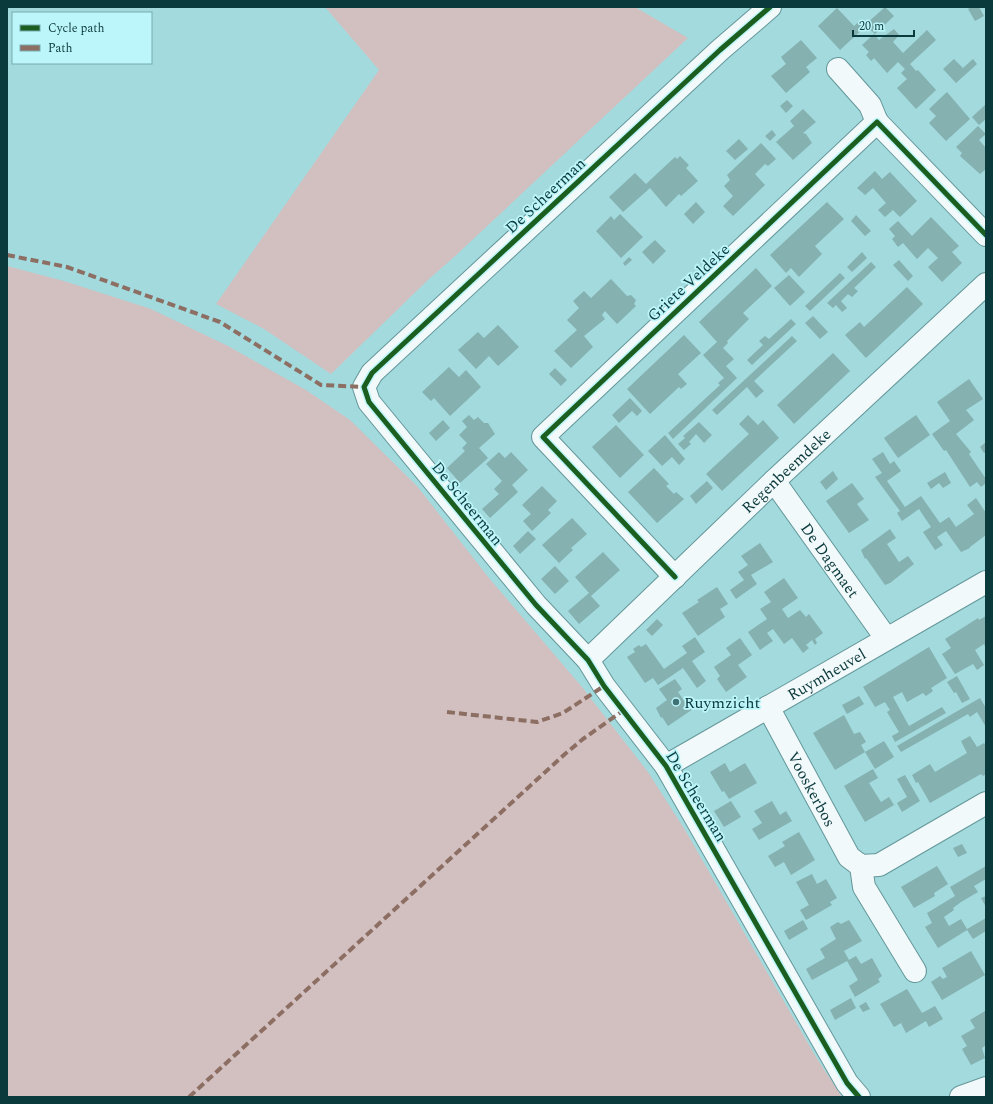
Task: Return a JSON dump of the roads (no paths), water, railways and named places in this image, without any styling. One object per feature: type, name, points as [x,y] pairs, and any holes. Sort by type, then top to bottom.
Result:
[{"type":"street","name":"De Scheerman","points":[[770,7],[720,50],[372,373],[364,387],[369,402],[470,527],[536,605],[588,660],[604,686],[666,766],[847,1083],[859,1097]]},
{"type":"street","points":[[838,69],[870,105],[877,122],[986,235]]},
{"type":"street","name":"Griete Veldeke","points":[[675,577],[543,437],[877,122]]},
{"type":"street","name":"Regenbeemdeke","points":[[588,660],[774,481],[986,284]]},
{"type":"street","name":"De Dagmaet","points":[[774,481],[886,638]]},
{"type":"street","name":"Ruymheuvel","points":[[666,766],[886,638],[986,582]]},
{"type":"street","name":"Vooskerbos","points":[[768,707],[848,857],[862,866]]},
{"type":"street","points":[[914,971],[864,887],[862,866],[879,865],[986,802]]},
{"type":"street","points":[[961,1097],[986,1088]]},
{"type":"place","name":"Ruymzicht","points":[[676,702]]}]
